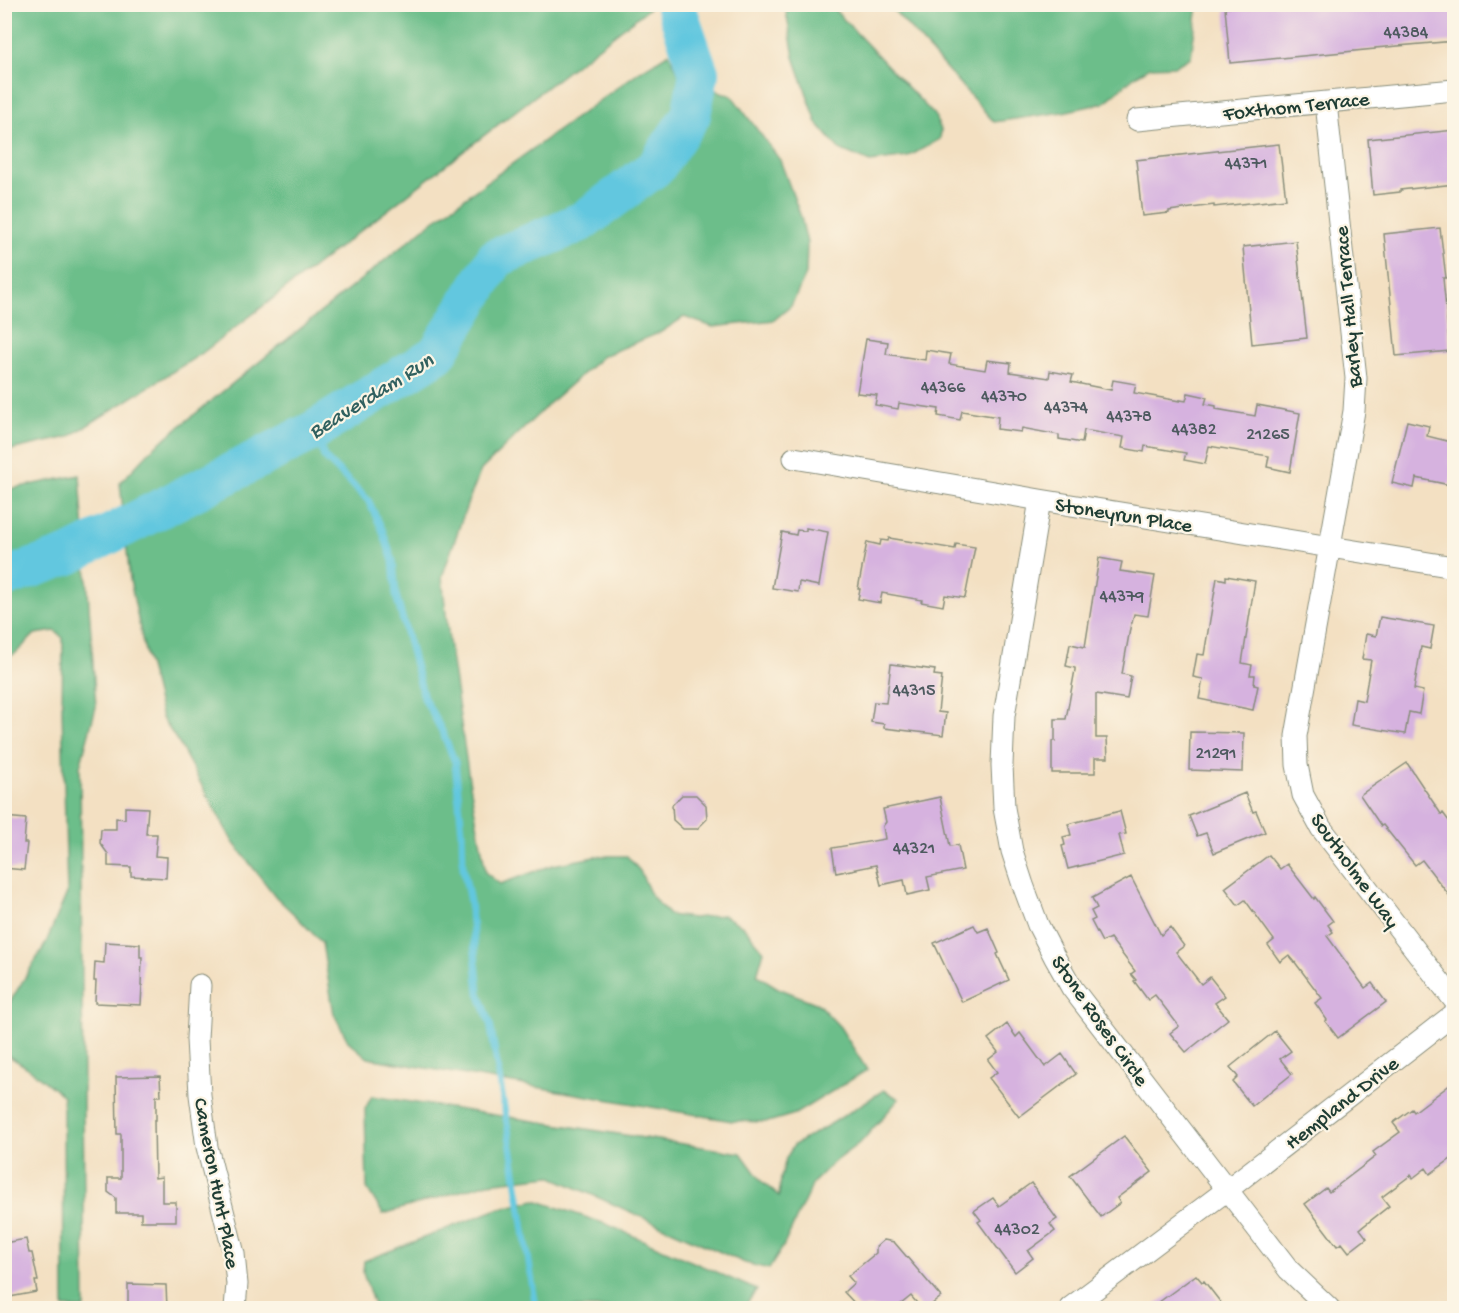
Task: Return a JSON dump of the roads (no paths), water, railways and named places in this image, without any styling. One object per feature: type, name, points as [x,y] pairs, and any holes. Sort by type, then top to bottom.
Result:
[{"type":"street","name":"Foxthom Terrace","points":[[1137,120],[1455,90]]},
{"type":"street","name":"Barley Hall Terrace","points":[[1326,103],[1356,378],[1354,411],[1330,547]]},
{"type":"street","name":"Stoneyrun Place","points":[[794,458],[1455,567]]},
{"type":"street","name":"Stone Roses Circle","points":[[1040,500],[1004,716],[1002,765],[1004,808],[1012,851],[1023,885],[1038,925],[1072,988],[1289,1270],[1329,1308]]},
{"type":"street","name":"Southolme Way","points":[[1330,547],[1296,736],[1297,765],[1303,795],[1321,828],[1455,1000]]},
{"type":"street","name":"Cameron Hunt Place","points":[[200,985],[197,1039],[200,1095],[207,1147],[234,1254],[237,1284],[235,1308]]},
{"type":"street","name":"Hempland Drive","points":[[1070,1308],[1455,1014]]},
{"type":"waterway","name":"Beaverdam Run","points":[[4,578],[69,555],[315,430],[437,354],[496,258],[583,221],[656,167],[691,115],[699,73],[675,4]]},
{"type":"waterway","points":[[315,430],[324,457],[368,500],[382,529],[393,561],[396,595],[424,698],[442,731],[455,762],[463,867],[470,902],[479,993],[490,1023],[536,1308]]}]
